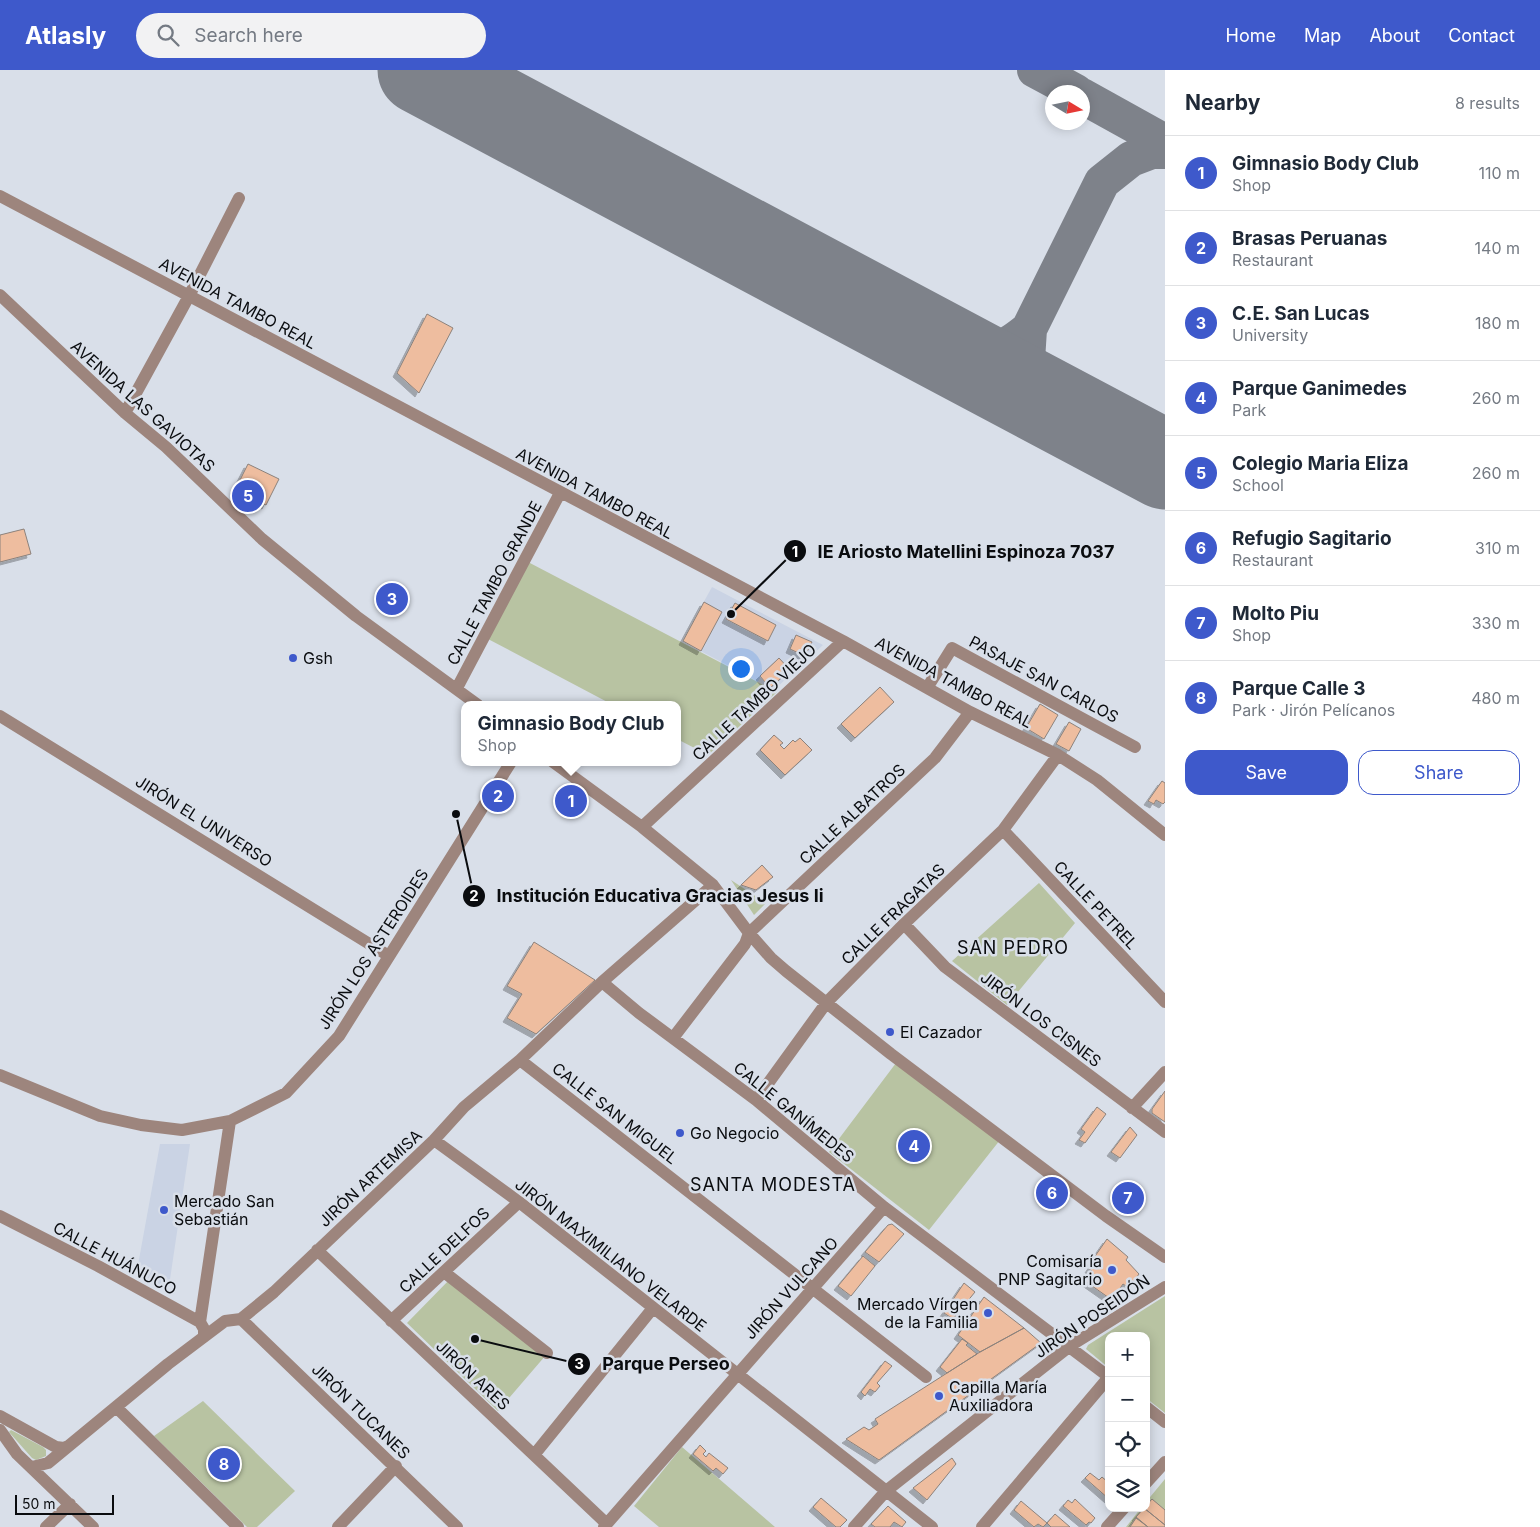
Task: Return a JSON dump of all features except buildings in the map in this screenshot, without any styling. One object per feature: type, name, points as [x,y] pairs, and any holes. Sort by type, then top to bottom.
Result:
[{"type":"street","name":"AVENIDA TAMBO REAL","points":[[0,196],[843,641],[970,712],[1058,755],[1096,780],[1165,835]]},
{"type":"street","points":[[125,413],[189,296],[239,198]]},
{"type":"street","name":"AVENIDA LAS GAVIOTAS","points":[[0,295],[125,413],[166,447],[262,539],[356,616],[473,701]]},
{"type":"street","name":"CALLE TAMBO GRANDE","points":[[457,688],[560,493]]},
{"type":"street","name":"CALLE TAMBO VIEJO","points":[[642,827],[843,641]]},
{"type":"street","name":"PASAJE SAN CARLOS","points":[[927,688],[952,648],[1135,747]]},
{"type":"street","name":"CALLE ALBATROS","points":[[673,1038],[745,944],[749,933],[935,758],[970,712]]},
{"type":"street","name":"JIRÓN EL UNIVERSO","points":[[0,716],[389,956]]},
{"type":"street","name":"CALLE FRAGATAS","points":[[756,1100],[827,1002],[904,924],[1003,830],[1058,755]]},
{"type":"street","name":"JIRÓN LOS ASTEROIDES","points":[[0,1075],[100,1116],[141,1126],[182,1130],[230,1121],[286,1093],[339,1036],[508,766]]},
{"type":"street","points":[[558,766],[642,827],[714,885],[749,933],[771,958],[891,1054],[1106,1216],[1165,1257]]},
{"type":"street","name":"CALLE PETREL","points":[[1003,830],[1165,1002]]},
{"type":"street","name":"JIRÓN ARTEMISA","points":[[32,1467],[48,1463],[225,1321],[241,1319],[434,1140],[464,1107],[520,1060],[602,982],[714,885]]},
{"type":"street","name":"JIRÓN LOS CISNES","points":[[904,924],[946,968],[1165,1132]]},
{"type":"street","name":"CALLE GANÍMEDES","points":[[602,982],[756,1100],[884,1207],[1105,1373]]},
{"type":"street","name":"CALLE SAN MIGUEL","points":[[520,1060],[926,1377]]},
{"type":"street","points":[[1132,1108],[1165,1072]]},
{"type":"street","points":[[204,1337],[204,1328],[200,1322],[230,1121]]},
{"type":"street","name":"JIRÓN MAXIMILIANO VELARDE","points":[[434,1140],[519,1202],[932,1527]]},
{"type":"street","name":"CALLE DELFOS","points":[[391,1321],[519,1202]]},
{"type":"street","name":"JIRÓN VULCANO","points":[[606,1525],[884,1207]]},
{"type":"street","name":"CALLE HUÁNUCO","points":[[0,1216],[200,1322]]},
{"type":"street","name":"JIRÓN ARES","points":[[317,1250],[606,1525]]},
{"type":"street","points":[[444,1272],[547,1353]]},
{"type":"street","name":"JIRÓN POSEIDÓN","points":[[854,1527],[886,1490],[1070,1346],[1165,1287]]},
{"type":"street","points":[[534,1456],[653,1308]]},
{"type":"street","name":"JIRÓN TUCANES","points":[[241,1319],[396,1466],[457,1527]]},
{"type":"street","points":[[982,1527],[1108,1377]]},
{"type":"street","points":[[116,1407],[238,1527]]},
{"type":"street","points":[[1150,1409],[1165,1422]]},
{"type":"street","points":[[0,1416],[56,1447],[64,1448],[73,1444]]},
{"type":"street","points":[[0,1430],[17,1454],[93,1527]]},
{"type":"street","points":[[1150,1479],[1165,1462]]},
{"type":"street","points":[[338,1527],[396,1466]]},
{"type":"street","points":[[46,1527],[70,1504]]},
{"type":"street","points":[[1107,1527],[1120,1512]]},
{"type":"shaded area","points":[[712,587],[823,645],[774,690],[682,641]]},
{"type":"shaded area","name":"Mercado San Sebastián","points":[[160,1144],[190,1144],[168,1293],[136,1276]]},
{"type":"green space","points":[[528,562],[777,692],[708,755],[681,741],[681,701],[605,701],[488,639]]},
{"type":"green space","points":[[731,880],[766,903],[754,915]]},
{"type":"green space","points":[[1039,883],[1075,923],[1007,1005],[952,961]]},
{"type":"green space","points":[[896,1063],[1000,1140],[929,1230],[829,1152]]},
{"type":"green space","points":[[452,1277],[546,1355],[498,1411],[407,1323]]},
{"type":"green space","points":[[1165,1296],[1165,1413],[1150,1401],[1150,1332],[1108,1332]]},
{"type":"green space","points":[[1105,1334],[1105,1365],[1086,1349],[1088,1345]]},
{"type":"green space","points":[[203,1401],[295,1491],[257,1527],[247,1527],[154,1436]]},
{"type":"green space","points":[[11,1430],[43,1447],[46,1450],[46,1456],[36,1460],[32,1458],[9,1432]]},
{"type":"green space","points":[[682,1447],[775,1527],[659,1527],[634,1506]]},
{"type":"green space","points":[[1165,1479],[1165,1527],[1126,1527],[1138,1512],[1150,1512],[1150,1497]]},
{"type":"taxiway","points":[[1035,70],[1063,85]]},
{"type":"taxiway","points":[[1090,100],[1165,142]]},
{"type":"taxiway","points":[[1040,398],[1033,386],[1027,360],[1029,329],[1102,182],[1131,159],[1152,151],[1165,151]]},
{"type":"taxiway","points":[[950,350],[992,351],[1009,344],[1029,329]]},
{"type":"runway","points":[[422,70],[1165,465]]},
{"type":"place","name":"Colegio Maria Eliza","points":[[248,496]]},
{"type":"place","name":"C.E. San Lucas","points":[[392,599]]},
{"type":"place","name":"IE Ariosto Matellini Espinoza 7037","points":[[731,614]]},
{"type":"place","name":"Gsh","points":[[293,658]]},
{"type":"place","name":"Brasas Peruanas","points":[[498,796]]},
{"type":"place","name":"Gimnasio Body Club","points":[[571,801]]},
{"type":"place","name":"Institución Educativa Gracias Jesus Ii","points":[[456,814]]},
{"type":"place","name":"El Cazador","points":[[890,1032]]},
{"type":"place","name":"Go Negocio","points":[[680,1133]]},
{"type":"place","name":"Parque Ganimedes","points":[[914,1146]]},
{"type":"place","name":"Refugio Sagitario","points":[[1052,1193]]},
{"type":"place","name":"Molto Piu","points":[[1128,1198]]},
{"type":"place","name":"Mercado San Sebastián","points":[[164,1210]]},
{"type":"place","name":"Comisaría PNP Sagitario","points":[[1112,1270]]},
{"type":"place","name":"Mercado Vírgen de la Familia","points":[[988,1313]]},
{"type":"place","name":"Parque Perseo","points":[[475,1339]]},
{"type":"place","name":"Capilla María Auxiliadora","points":[[939,1396]]},
{"type":"place","name":"Parque Calle 3","points":[[224,1464]]},
{"type":"district","name":"SAN PEDRO","points":[[1013,947]]},
{"type":"district","name":"SANTA MODESTA","points":[[773,1184]]}]
